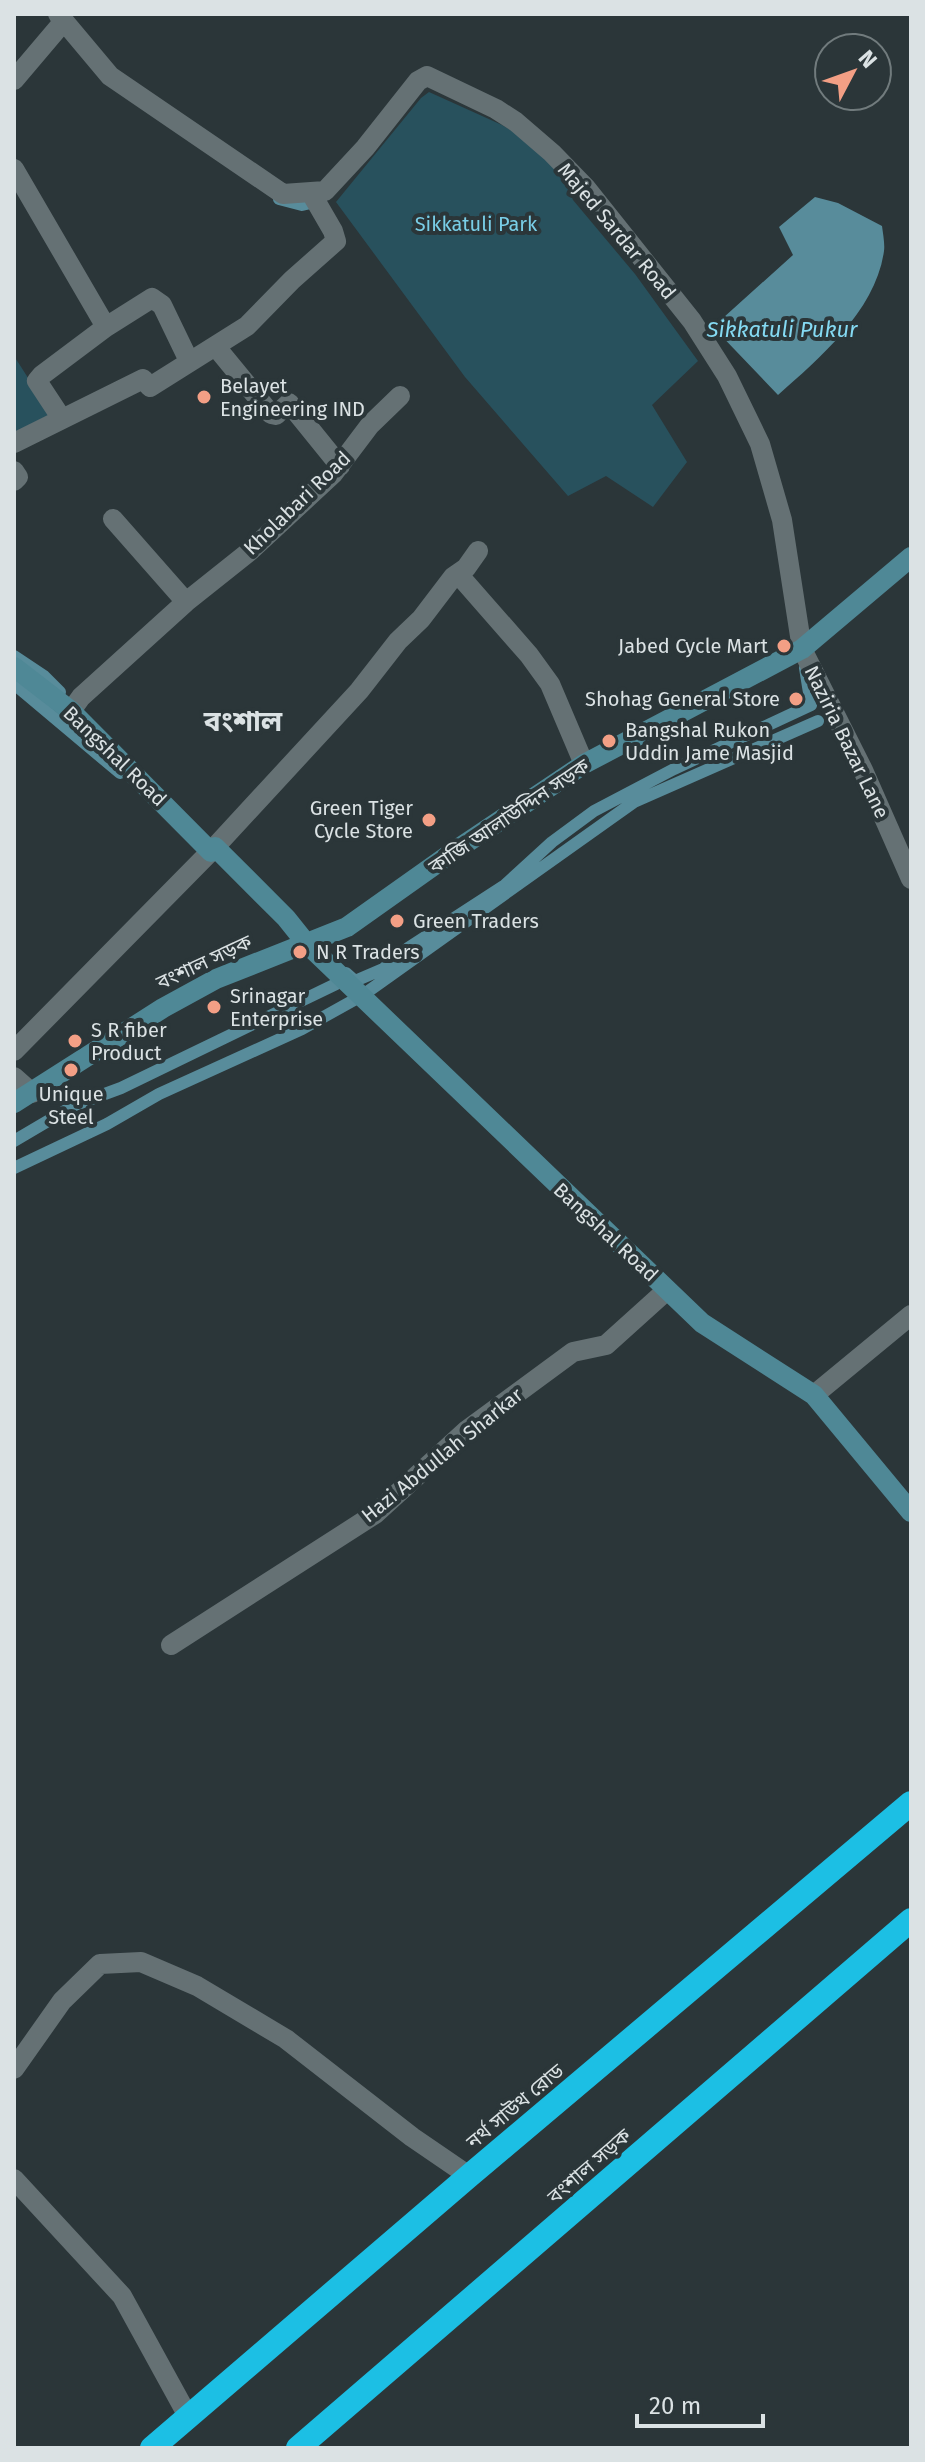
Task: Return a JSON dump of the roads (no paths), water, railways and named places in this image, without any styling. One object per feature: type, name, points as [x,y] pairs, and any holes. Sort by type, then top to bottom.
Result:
[{"type":"highway","name":"নর্থ সাউথ রোড","points":[[152,2448],[911,1803]]},
{"type":"highway","name":"বংশাল সড়ক","points":[[298,2448],[911,1920]]},
{"type":"street","points":[[14,80],[61,17],[110,76],[283,194],[311,193],[336,241],[247,326],[216,347],[150,387],[143,379],[14,443]]},
{"type":"street","name":"Majed Sardar Road","points":[[311,193],[325,191],[365,148],[418,81],[427,76],[496,109],[552,153],[586,188],[692,321],[727,376],[760,444],[782,520],[802,649]]},
{"type":"street","points":[[14,169],[106,327]]},
{"type":"street","points":[[62,419],[37,381],[106,327],[152,298],[162,305],[189,361]]},
{"type":"street","points":[[216,347],[271,414],[276,415],[289,403],[340,466]]},
{"type":"street","name":"Kholabari Road","points":[[71,711],[81,697],[186,602],[250,551],[340,466],[370,425],[400,396]]},
{"type":"street","points":[[14,471],[18,477],[14,481]]},
{"type":"street","points":[[113,519],[186,602]]},
{"type":"street","points":[[14,1051],[213,849],[359,691],[398,641],[421,619],[478,551]]},
{"type":"street","name":"কাজি আলাউদ্দিন সড়ক","points":[[306,943],[347,927],[584,764],[802,649],[911,557]]},
{"type":"street","points":[[458,574],[529,655],[550,684],[584,764]]},
{"type":"street","name":"Naziria Bazar Lane","points":[[802,649],[863,770],[911,879]]},
{"type":"street","name":"Bangshal Road","points":[[14,667],[71,711],[213,849]]},
{"type":"street","points":[[213,849],[286,918],[306,943]]},
{"type":"street","name":"Bangshal Road","points":[[306,943],[702,1323],[814,1395],[911,1512]]},
{"type":"street","name":"বংশাল সড়ক","points":[[23,1098],[163,1008],[216,979],[306,943]]},
{"type":"street","points":[[14,1077],[23,1098]]},
{"type":"street","name":"Hazi Abdullah Sharkar","points":[[171,1645],[375,1514],[467,1430],[573,1352],[606,1345],[667,1290]]},
{"type":"street","points":[[814,1395],[911,1315]]},
{"type":"street","points":[[14,2069],[62,2001],[100,1964],[141,1962],[197,1986],[286,2039],[412,2137],[469,2176]]},
{"type":"street","points":[[14,2179],[122,2296],[189,2418]]},
{"type":"water","name":"Sikkatuli Pukur","points":[[815,197],[838,203],[882,226],[884,251],[879,273],[858,313],[828,349],[778,395],[713,327],[793,255],[779,227]]},
{"type":"waterway","points":[[279,199],[302,205],[319,201]]},
{"type":"waterway","points":[[14,656],[44,676],[60,692]]},
{"type":"waterway","points":[[346,973],[355,981],[383,969],[408,948],[505,885],[552,842],[594,811],[674,769],[811,705],[805,668]]},
{"type":"waterway","points":[[14,684],[120,773]]},
{"type":"waterway","points":[[14,1168],[107,1124],[159,1094],[302,1029],[363,995],[634,802],[818,721]]},
{"type":"waterway","points":[[14,1141],[75,1105],[121,1088],[336,984]]},
{"type":"place","name":"Belayet Engineering IND","points":[[204,397]]},
{"type":"place","name":"Jabed Cycle Mart","points":[[784,646]]},
{"type":"place","name":"Shohag General Store","points":[[796,699]]},
{"type":"place","name":"Bangshal Rukon Uddin Jame Masjid","points":[[609,741]]},
{"type":"place","name":"Green Tiger Cycle Store","points":[[429,820]]},
{"type":"place","name":"Green Traders","points":[[397,921]]},
{"type":"place","name":"N R Traders","points":[[300,952]]},
{"type":"place","name":"Srinagar Enterprise","points":[[214,1007]]},
{"type":"place","name":"S R fiber Product","points":[[75,1041]]},
{"type":"place","name":"Unique Steel","points":[[71,1070]]},
{"type":"district","name":"বংশাল","points":[[243,721]]},
{"type":"park label","name":"Sikkatuli Park","points":[[476,224]]}]
